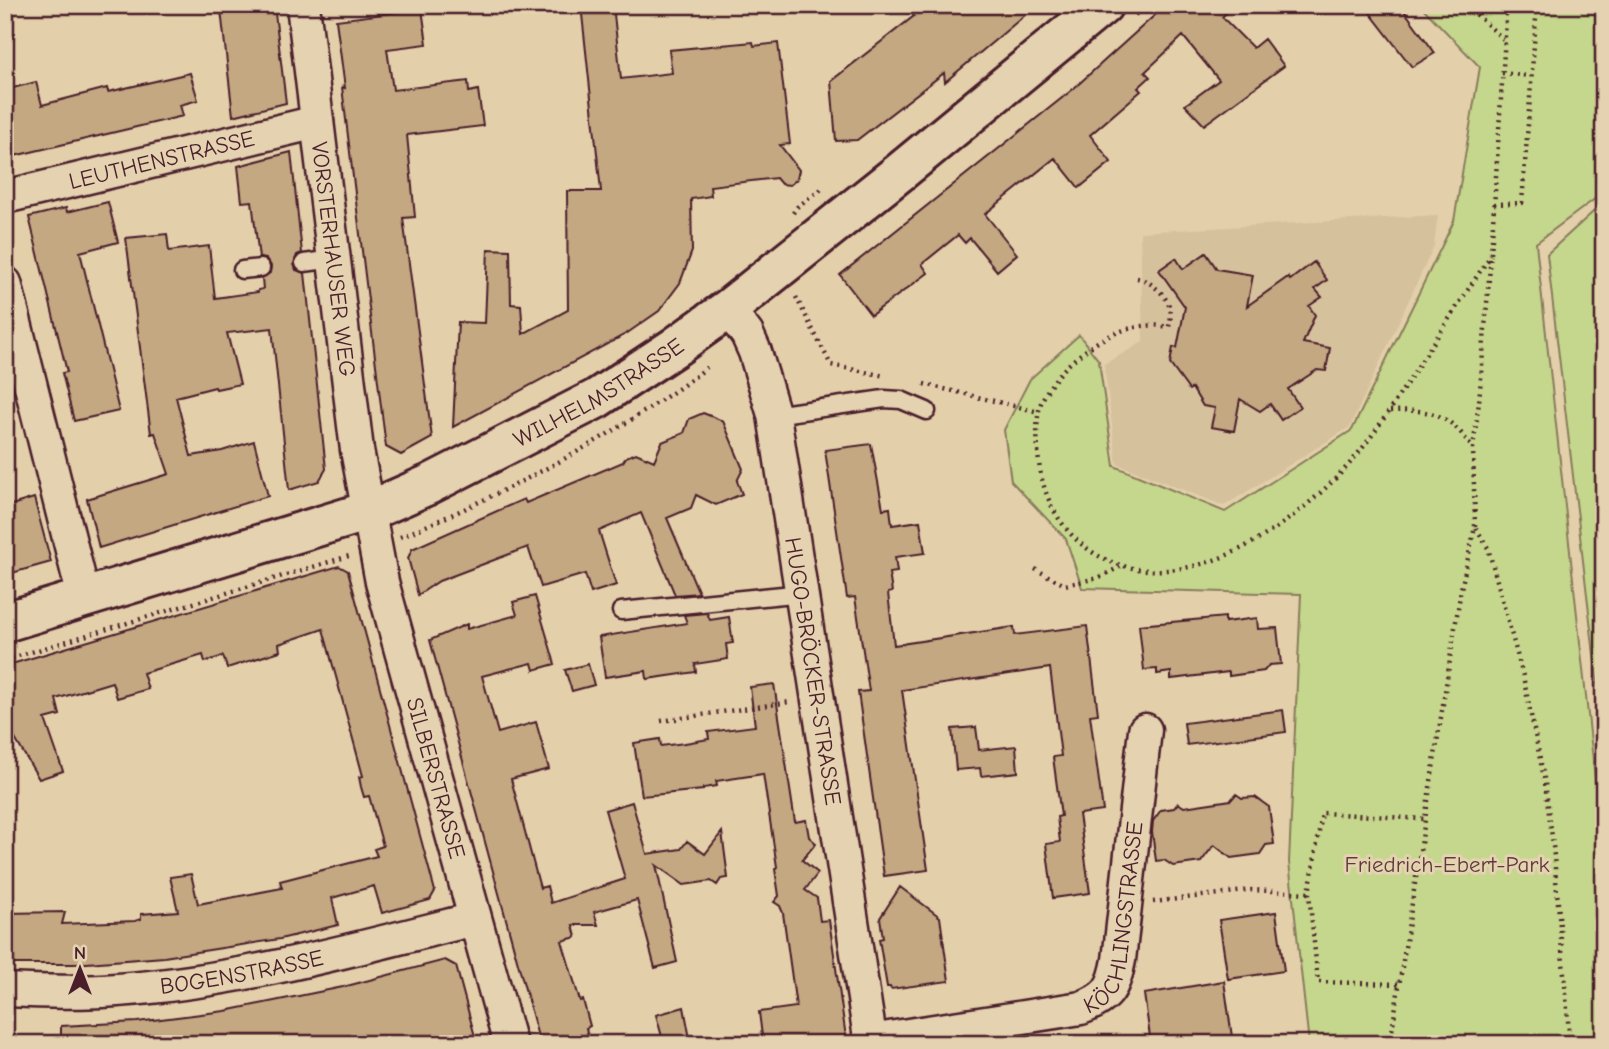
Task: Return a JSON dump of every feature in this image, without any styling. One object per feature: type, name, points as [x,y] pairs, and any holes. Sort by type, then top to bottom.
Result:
[{"type":"main road","name":"WILHELMSTRASSE","points":[[5,622],[369,511],[428,485],[596,399],[675,348],[728,309],[900,173],[1104,5]]},
{"type":"street","name":"VORSTERHAUSER WEG","points":[[303,5],[317,122],[319,261],[369,511]]},
{"type":"street","name":"LEUTHENSTRASSE","points":[[5,197],[317,122]]},
{"type":"street","points":[[5,283],[84,598]]},
{"type":"street","name":"HUGO-BRÖCKER-STRASSE","points":[[728,309],[747,334],[755,352],[774,415],[871,1042]]},
{"type":"street","name":"SILBERSTRASSE","points":[[369,511],[382,582],[510,1044]]},
{"type":"street","name":"KÖCHLINGSTRASSE","points":[[871,1042],[1081,1008],[1097,1002],[1107,994],[1117,972],[1145,730]]},
{"type":"street","name":"BOGENSTRASSE","points":[[5,990],[101,991],[201,980],[298,963],[474,919]]},
{"type":"lane","points":[[242,270],[261,268]]},
{"type":"lane","points":[[774,415],[884,399],[901,400],[927,411]]},
{"type":"lane","points":[[621,611],[803,593]]},
{"type":"path","points":[[1466,5],[1503,40]]},
{"type":"path","points":[[1390,1044],[1461,589],[1475,527],[1472,449],[1479,402],[1491,254],[1507,5]]},
{"type":"path","points":[[1494,204],[1522,203],[1537,5]]},
{"type":"path","points":[[1502,73],[1531,76]]},
{"type":"path","points":[[790,218],[797,207],[828,184]]},
{"type":"path","points":[[1137,278],[1150,281],[1168,304],[1171,312],[1168,327],[1143,326],[1094,344],[1061,373],[1042,400],[1039,412],[1038,469],[1053,511],[1064,527],[1083,545],[1102,557],[1138,569],[1163,569],[1192,566],[1218,559],[1271,531],[1299,512],[1334,480],[1350,464],[1389,411],[1491,254]]},
{"type":"path","points":[[795,295],[831,365],[897,379]]},
{"type":"path","points":[[911,382],[1039,412]]},
{"type":"path","points":[[1389,411],[1414,410],[1432,413],[1460,430],[1472,449]]},
{"type":"path","points":[[1475,527],[1488,548],[1523,676],[1545,783],[1570,1044]]},
{"type":"path","points":[[1035,569],[1065,585],[1098,578],[1125,565]]},
{"type":"path","points":[[661,721],[818,698]]},
{"type":"path","points":[[1398,984],[1318,982],[1309,892],[1322,814],[1424,819]]},
{"type":"path","points":[[1125,906],[1252,890],[1309,892]]},
{"type":"shaded area","points":[[1438,215],[1434,246],[1350,427],[1224,506],[1117,464],[1104,364],[1143,342],[1140,232]]},
{"type":"green space","name":"Friedrich-Ebert-Park","points":[[1420,5],[1604,5],[1604,192],[1536,243],[1604,860],[1604,1044],[1309,1044],[1289,862],[1301,594],[1082,588],[1066,539],[1011,481],[1004,430],[1030,379],[1079,335],[1099,361],[1114,466],[1225,512],[1352,430],[1454,221],[1480,67]]},
{"type":"green space","points":[[1604,202],[1604,740],[1547,254]]},
{"type":"building","points":[[229,5],[274,5],[286,103],[233,116],[221,10],[229,9]]},
{"type":"building","points":[[581,5],[613,5],[621,79],[672,73],[669,50],[753,42],[754,46],[778,43],[790,144],[780,145],[799,170],[797,179],[790,185],[781,184],[776,178],[710,186],[711,196],[691,199],[692,251],[680,283],[659,311],[626,334],[453,427],[458,322],[485,323],[488,249],[510,250],[511,304],[521,305],[523,334],[568,310],[567,191],[601,191]]},
{"type":"building","points":[[905,5],[1037,5],[945,82],[944,73],[857,140],[836,141],[831,81],[914,16]]},
{"type":"building","points":[[1166,5],[1234,5],[1222,17],[1253,48],[1264,39],[1284,66],[1204,125],[1185,105],[1219,80],[1183,36],[1145,72],[1150,77],[1138,88],[1141,91],[1090,135],[1111,162],[1079,188],[1055,158],[985,214],[1017,254],[997,271],[970,238],[965,243],[958,235],[922,264],[928,273],[871,315],[840,275],[1072,90]]},
{"type":"building","points":[[1364,5],[1400,5],[1435,53],[1412,67]]},
{"type":"building","points":[[422,9],[427,44],[387,49],[393,90],[468,81],[469,92],[478,90],[483,126],[407,135],[415,217],[403,218],[432,438],[401,455],[386,447],[336,20]]},
{"type":"building","points":[[190,73],[198,100],[180,105],[183,116],[14,156],[5,124],[5,90],[36,82],[42,105],[107,88],[108,92]]},
{"type":"building","points":[[291,152],[302,253],[297,255],[294,264],[296,270],[305,273],[326,469],[319,481],[289,490],[272,328],[227,333],[240,384],[176,397],[191,456],[222,451],[254,441],[268,496],[99,548],[87,499],[169,474],[155,433],[151,434],[126,238],[167,234],[169,251],[209,246],[215,298],[258,292],[263,289],[262,278],[270,273],[271,266],[266,259],[259,258],[252,201],[242,202],[238,166]]},
{"type":"building","points":[[108,202],[118,242],[80,252],[119,411],[74,421],[62,373],[67,372],[29,217],[66,208],[67,212]]},
{"type":"building","points":[[1206,253],[1217,269],[1253,275],[1247,306],[1314,262],[1327,280],[1315,289],[1322,297],[1309,306],[1315,315],[1303,343],[1330,348],[1326,371],[1317,370],[1288,389],[1300,407],[1281,420],[1270,404],[1260,411],[1240,399],[1234,431],[1211,427],[1215,408],[1203,406],[1192,388],[1189,390],[1170,364],[1173,347],[1177,348],[1185,307],[1159,270],[1176,258],[1183,269]]},
{"type":"building","points":[[703,413],[723,421],[743,469],[737,481],[742,494],[716,505],[696,495],[691,508],[667,518],[699,593],[675,595],[641,513],[599,531],[616,585],[591,593],[585,574],[541,587],[528,547],[439,581],[418,595],[408,558],[412,549],[524,499],[526,503],[623,462],[626,457],[636,453],[654,461],[662,442],[684,433],[689,419]]},
{"type":"building","points":[[871,444],[883,509],[890,508],[892,525],[920,521],[925,553],[895,557],[897,572],[889,573],[892,592],[888,593],[894,645],[1014,627],[1015,635],[1087,626],[1098,714],[1090,715],[1103,811],[1079,814],[1090,893],[1053,898],[1046,844],[1060,842],[1057,817],[1061,816],[1053,757],[1061,756],[1050,668],[902,690],[928,870],[884,876],[858,692],[869,691],[855,597],[847,598],[825,450]]},
{"type":"building","points":[[34,498],[51,562],[5,575],[5,507]]},
{"type":"building","points":[[339,566],[348,571],[367,640],[435,891],[430,900],[382,913],[374,886],[332,898],[338,925],[280,939],[164,957],[74,964],[5,964],[5,913],[65,912],[62,924],[135,921],[141,919],[141,914],[178,911],[170,877],[191,874],[198,904],[282,888],[280,881],[377,856],[374,849],[383,846],[369,796],[364,797],[361,787],[359,777],[363,776],[323,629],[279,644],[280,651],[227,668],[223,656],[205,662],[203,655],[143,673],[148,689],[117,698],[112,682],[56,699],[60,715],[45,719],[63,771],[39,779],[5,722],[5,666]]},
{"type":"building","points":[[535,596],[555,664],[534,670],[532,663],[482,676],[498,733],[536,722],[549,769],[511,779],[540,888],[547,886],[551,903],[625,879],[605,810],[632,802],[647,854],[681,849],[687,841],[705,854],[722,832],[728,878],[721,879],[717,885],[711,881],[684,885],[656,865],[677,962],[655,968],[637,900],[594,912],[598,925],[573,925],[576,937],[562,941],[580,1001],[583,1000],[590,1026],[586,1028],[590,1044],[540,1044],[430,640],[467,624],[467,629],[517,615],[513,602]]},
{"type":"building","points":[[707,613],[710,620],[729,617],[733,643],[726,644],[728,659],[695,664],[696,672],[647,679],[646,671],[605,677],[599,637],[687,623],[684,615]]},
{"type":"building","points":[[1225,617],[1225,622],[1257,618],[1258,629],[1277,628],[1281,664],[1269,665],[1264,671],[1229,676],[1229,672],[1171,679],[1171,672],[1157,674],[1157,669],[1144,670],[1139,625]]},
{"type":"building","points":[[588,664],[594,685],[572,691],[565,670]]},
{"type":"building","points":[[774,684],[795,822],[806,820],[809,837],[816,843],[802,860],[818,873],[805,890],[817,898],[820,921],[829,920],[847,1044],[763,1044],[759,1012],[796,1007],[783,913],[780,906],[774,902],[779,896],[775,869],[777,867],[763,774],[716,781],[717,786],[703,790],[642,796],[634,743],[660,739],[661,746],[685,743],[709,739],[708,732],[755,726],[750,687]]},
{"type":"building","points":[[1283,710],[1286,732],[1187,745],[1184,723]]},
{"type":"building","points":[[976,727],[979,750],[1016,746],[1018,772],[981,776],[980,768],[956,770],[952,729]]},
{"type":"building","points":[[1236,794],[1242,798],[1255,797],[1269,807],[1274,844],[1266,845],[1260,854],[1231,858],[1214,845],[1201,862],[1173,866],[1164,860],[1156,861],[1153,821],[1161,810],[1174,808],[1178,803],[1184,807],[1231,800]]},
{"type":"building","points":[[900,887],[940,917],[949,981],[891,989],[887,987],[879,939],[883,938],[880,918]]},
{"type":"building","points":[[1276,912],[1284,971],[1228,979],[1219,920]]},
{"type":"building","points":[[445,960],[456,966],[477,1044],[314,1044],[313,1036],[282,1044],[61,1044],[61,1026],[137,1022],[225,1011],[343,987]]},
{"type":"building","points":[[1224,981],[1233,1044],[1151,1044],[1144,994]]},
{"type":"building","points":[[684,1007],[691,1044],[664,1044],[656,1015]]}]
